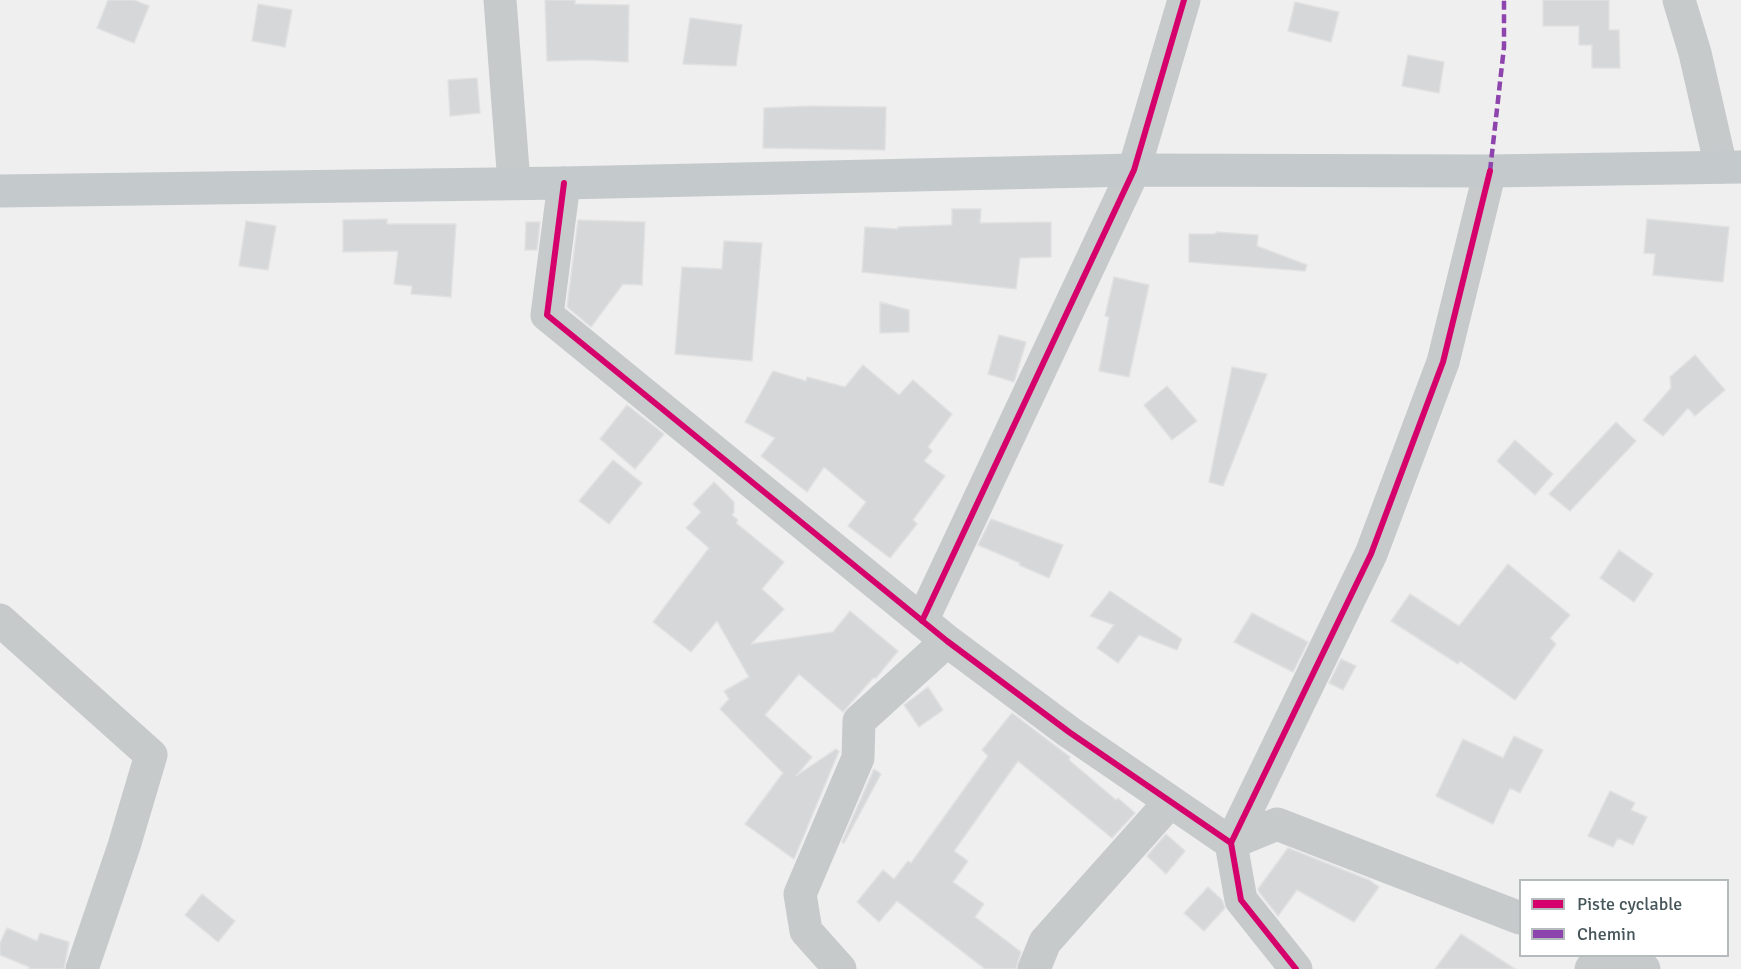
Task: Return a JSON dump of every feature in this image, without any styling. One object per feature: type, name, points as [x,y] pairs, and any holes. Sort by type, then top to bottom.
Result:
[{"type":"main road","points":[[0,191],[564,183],[1134,170],[1490,171],[1731,167]]},
{"type":"street","points":[[500,0],[514,183]]},
{"type":"street","points":[[922,621],[1134,170],[1185,0]]},
{"type":"street","points":[[1679,0],[1731,167]]},
{"type":"street","points":[[1296,969],[1241,900],[1231,843],[1371,554],[1443,362],[1490,171]]},
{"type":"street","points":[[564,183],[547,315],[947,641],[1069,732],[1231,843]]},
{"type":"street","points":[[0,620],[151,755],[124,846],[82,969]]},
{"type":"street","points":[[840,969],[806,931],[800,894],[858,758],[859,721],[947,641]]},
{"type":"street","points":[[1035,969],[1045,942],[1170,802]]},
{"type":"street","points":[[1231,843],[1277,824],[1519,917]]},
{"type":"street","points":[[1617,957],[1644,969]]},
{"type":"building","points":[[108,0],[134,0],[149,6],[134,43],[97,28]]},
{"type":"building","points":[[545,0],[575,0],[575,4],[629,5],[628,62],[547,61]]},
{"type":"building","points":[[1543,0],[1609,0],[1609,30],[1619,30],[1620,68],[1592,68],[1592,45],[1579,45],[1579,26],[1543,26]]},
{"type":"building","points":[[1295,2],[1339,12],[1331,42],[1288,31]]},
{"type":"building","points":[[258,4],[292,10],[285,47],[252,41]]},
{"type":"building","points":[[690,18],[742,25],[736,66],[683,64]]},
{"type":"building","points":[[1408,55],[1444,62],[1439,93],[1402,86]]},
{"type":"building","points":[[477,78],[480,113],[450,116],[448,80]]},
{"type":"building","points":[[886,107],[885,150],[763,148],[764,108]]},
{"type":"building","points":[[952,209],[981,209],[980,223],[1051,222],[1051,257],[1020,258],[1016,289],[862,272],[865,227],[898,229],[898,227],[952,225]]},
{"type":"building","points":[[387,219],[387,224],[456,224],[451,297],[411,294],[412,286],[394,284],[398,251],[343,252],[343,220]]},
{"type":"building","points":[[1647,219],[1729,227],[1723,282],[1653,275],[1655,254],[1644,253]]},
{"type":"building","points":[[578,220],[645,222],[642,285],[623,284],[591,327],[567,307]]},
{"type":"building","points":[[246,221],[276,226],[268,270],[239,266]]},
{"type":"building","points":[[526,222],[540,222],[537,250],[525,250]]},
{"type":"building","points":[[1216,232],[1258,235],[1257,246],[1307,265],[1305,271],[1189,262],[1189,234],[1216,234]]},
{"type":"building","points":[[724,241],[762,243],[752,361],[675,354],[682,267],[722,269]]},
{"type":"building","points":[[1114,277],[1149,285],[1129,377],[1099,371],[1109,317],[1105,316]]},
{"type":"building","points":[[880,302],[909,310],[909,332],[880,333]]},
{"type":"building","points":[[999,335],[1026,342],[1014,382],[988,374]]},
{"type":"building","points":[[1695,355],[1725,390],[1695,416],[1688,408],[1663,436],[1643,420],[1671,388],[1670,377]]},
{"type":"building","points":[[863,365],[899,395],[913,380],[952,414],[928,447],[932,451],[924,461],[945,476],[913,520],[917,524],[890,558],[848,526],[866,502],[824,467],[807,492],[761,456],[775,438],[745,422],[773,371],[806,381],[807,377],[845,387]]},
{"type":"building","points":[[1232,367],[1267,374],[1223,486],[1209,482]]},
{"type":"building","points":[[1167,386],[1197,421],[1172,440],[1144,405]]},
{"type":"building","points":[[627,405],[664,434],[635,469],[600,439]]},
{"type":"building","points":[[1616,422],[1636,441],[1570,511],[1549,494]]},
{"type":"building","points":[[1515,440],[1553,474],[1535,495],[1497,461]]},
{"type":"building","points":[[613,460],[642,483],[609,524],[579,501]]},
{"type":"building","points":[[714,482],[734,502],[732,515],[738,520],[736,523],[784,562],[762,589],[784,609],[751,644],[833,632],[850,611],[898,651],[843,712],[799,674],[765,715],[812,757],[796,776],[836,749],[839,751],[794,859],[745,824],[783,773],[720,709],[729,699],[724,691],[749,677],[717,621],[691,652],[653,622],[709,548],[686,528],[701,512],[693,504]]},
{"type":"building","points":[[991,519],[1063,545],[1049,578],[978,545]]},
{"type":"building","points":[[1619,550],[1653,574],[1634,602],[1600,578]]},
{"type":"building","points":[[1508,564],[1570,615],[1550,638],[1556,644],[1515,700],[1460,661],[1458,664],[1391,621],[1410,594],[1459,626]]},
{"type":"building","points":[[1110,591],[1182,639],[1177,650],[1139,635],[1118,663],[1097,648],[1114,625],[1090,616]]},
{"type":"building","points":[[1252,613],[1308,642],[1293,672],[1234,642]]},
{"type":"building","points":[[1341,659],[1356,666],[1343,690],[1329,683]]},
{"type":"building","points":[[928,687],[943,710],[919,727],[904,705]]},
{"type":"building","points":[[1012,713],[1070,757],[1069,760],[1135,813],[1112,838],[1018,761],[954,851],[968,861],[953,882],[984,904],[975,917],[1021,952],[1016,969],[985,969],[897,901],[879,922],[857,902],[883,870],[894,879],[908,861],[911,863],[988,756],[982,750]]},
{"type":"building","points":[[1514,736],[1543,750],[1520,793],[1510,788],[1493,824],[1436,796],[1463,739],[1503,758]]},
{"type":"building","points":[[874,769],[881,774],[844,843],[842,842]]},
{"type":"building","points":[[1610,791],[1635,803],[1631,810],[1647,817],[1633,845],[1618,838],[1613,847],[1588,836]]},
{"type":"building","points":[[1166,834],[1185,851],[1166,874],[1147,856]]},
{"type":"building","points":[[1288,848],[1369,880],[1379,887],[1354,922],[1297,890],[1278,916],[1258,889]]},
{"type":"building","points":[[1208,887],[1222,900],[1225,908],[1204,931],[1184,913]]},
{"type":"building","points":[[202,894],[235,921],[218,942],[185,915]]},
{"type":"building","points":[[7,928],[37,941],[40,933],[69,942],[64,969],[29,969],[29,967],[0,955],[0,943]]},
{"type":"building","points":[[1461,934],[1515,969],[1435,969]]},
{"type":"marked path","points":[[1490,171],[1504,47],[1504,0]]},
{"type":"cycle path","points":[[922,621],[1134,170],[1184,0]]},
{"type":"cycle path","points":[[1231,843],[1371,554],[1443,362],[1490,171]]},
{"type":"cycle path","points":[[564,183],[547,315],[947,641],[1069,732],[1231,843],[1241,900],[1296,969]]}]
